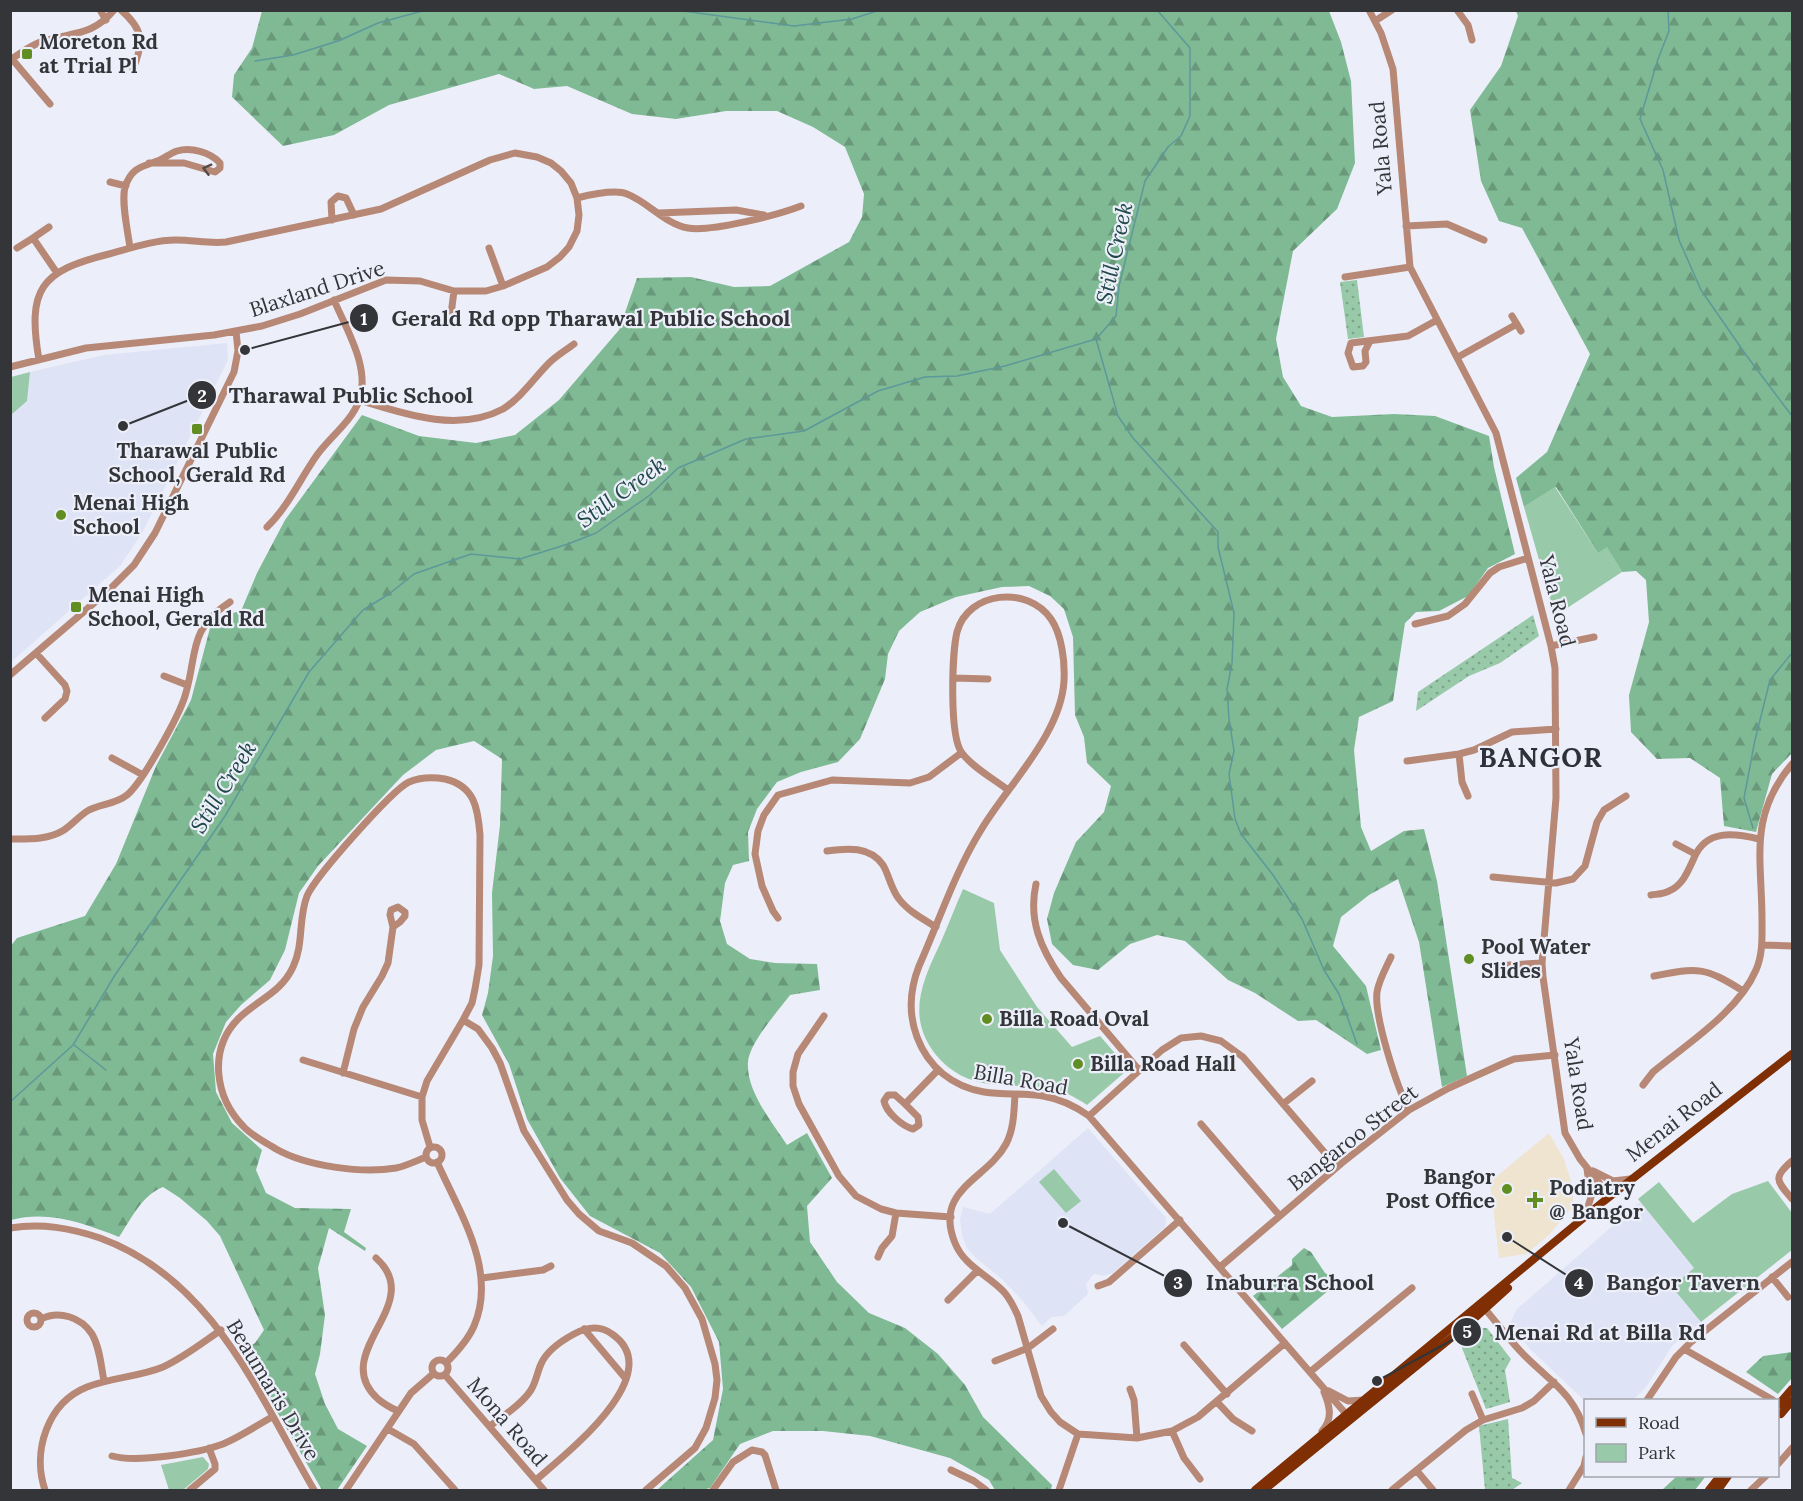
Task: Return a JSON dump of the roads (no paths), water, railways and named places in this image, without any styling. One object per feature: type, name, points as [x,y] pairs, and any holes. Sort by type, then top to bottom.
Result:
[{"type":"main road","name":"Menai Road","points":[[1264,1491],[1374,1401],[1582,1220],[1792,1054]]},
{"type":"main road","name":"Menai Road","points":[[1255,1491],[1346,1414],[1483,1307],[1612,1198],[1748,1088]]},
{"type":"main road","points":[[1779,1403],[1792,1389]]},
{"type":"main road","name":"Menai Road","points":[[1346,1414],[1356,1413],[1374,1401]]},
{"type":"main road","points":[[1779,1416],[1792,1401]]},
{"type":"main road","name":"Menai Road","points":[[1332,1435],[1344,1423],[1346,1414]]},
{"type":"main road","points":[[1709,1491],[1719,1477]]},
{"type":"main road","points":[[1718,1491],[1727,1477]]},
{"type":"street","points":[[100,10],[106,20]]},
{"type":"street","points":[[50,104],[11,60],[39,43],[88,31],[106,20],[114,10]]},
{"type":"street","points":[[121,10],[134,23],[140,36],[140,48],[133,69]]},
{"type":"street","name":"Yala Road","points":[[1369,10],[1393,69],[1410,267],[1496,434],[1551,646],[1555,668],[1556,798],[1542,963],[1565,1133],[1586,1167],[1612,1198]]},
{"type":"street","points":[[1375,21],[1392,10]]},
{"type":"street","points":[[1457,10],[1468,25],[1472,40]]},
{"type":"street","points":[[130,248],[124,194],[131,175],[142,165],[184,163],[215,172],[220,168],[220,163],[215,158],[205,153],[186,149],[149,164]]},
{"type":"street","points":[[39,360],[34,312],[42,290],[57,273],[81,261],[130,248],[175,240],[214,244],[381,209],[490,160],[515,153],[537,157],[551,163],[571,183],[577,198],[596,194],[626,193],[686,228],[708,229],[769,216],[801,206]]},
{"type":"street","points":[[110,182],[126,186]]},
{"type":"street","points":[[332,220],[332,202],[338,196],[346,198],[354,215]]},
{"type":"street","name":"Blaxland Drive","points":[[10,368],[111,344],[236,331],[281,320],[386,280],[420,281],[454,291],[486,291],[503,286],[547,267],[569,247],[577,231],[579,215],[577,198]]},
{"type":"street","points":[[658,213],[736,210],[769,216]]},
{"type":"street","points":[[1406,226],[1448,224],[1484,240]]},
{"type":"street","points":[[17,248],[49,227]]},
{"type":"street","points":[[33,238],[57,273]]},
{"type":"street","points":[[489,248],[503,286]]},
{"type":"street","points":[[1345,277],[1410,267]]},
{"type":"street","points":[[450,322],[454,291]]},
{"type":"street","points":[[267,527],[279,516],[307,469],[349,417],[359,400],[362,369],[334,300]]},
{"type":"street","points":[[1512,316],[1521,331]]},
{"type":"street","points":[[1371,341],[1408,336],[1437,320]]},
{"type":"street","points":[[1458,357],[1517,324]]},
{"type":"street","points":[[10,675],[122,579],[145,550],[234,372],[238,351],[236,331]]},
{"type":"street","points":[[359,400],[425,419],[472,419],[503,409],[530,386],[549,362],[574,344]]},
{"type":"street","points":[[1415,624],[1448,616],[1465,604],[1490,573],[1499,567],[1528,558]]},
{"type":"street","name":"Billa Road","points":[[961,753],[953,721],[954,646],[958,630],[965,615],[979,604],[1004,596],[1023,598],[1038,607],[1052,620],[1061,645],[1064,679],[1061,702],[1044,737],[970,850],[914,981],[911,997],[912,1026],[921,1048],[938,1070],[962,1086],[984,1092],[1052,1098],[1069,1103],[1089,1116],[1346,1414]]},
{"type":"street","points":[[10,839],[41,838],[59,832],[86,812],[126,796],[143,775],[182,704],[194,649],[202,627],[211,615],[230,602]]},
{"type":"street","points":[[1551,646],[1594,637]]},
{"type":"street","points":[[36,653],[68,691],[65,699],[45,718]]},
{"type":"street","points":[[164,676],[187,685]]},
{"type":"street","points":[[954,678],[988,679]]},
{"type":"street","points":[[1407,761],[1459,754],[1512,732],[1556,729]]},
{"type":"street","points":[[778,918],[762,886],[755,854],[758,831],[764,814],[778,795],[832,780],[910,783],[929,777],[961,753],[1008,790]]},
{"type":"street","points":[[1459,754],[1462,782],[1468,796]]},
{"type":"street","points":[[112,758],[143,775]]},
{"type":"street","points":[[1643,1085],[1653,1072],[1733,1005],[1756,970],[1762,945],[1759,839],[1765,813],[1774,792],[1792,764]]},
{"type":"street","points":[[426,1157],[399,1168],[376,1169],[313,1164],[285,1154],[257,1137],[232,1113],[219,1084],[218,1068],[220,1053],[233,1025],[274,993],[290,974],[301,947],[307,896],[320,875],[392,794],[410,781],[435,777],[450,780],[470,792],[478,814],[480,835],[479,965],[472,1003],[427,1081],[422,1097],[422,1120],[430,1147]]},
{"type":"street","points":[[1493,877],[1556,883],[1573,879],[1585,866],[1597,822],[1604,810],[1626,796]]},
{"type":"street","points":[[1651,895],[1668,892],[1681,883],[1695,854],[1705,842],[1716,835],[1729,833],[1759,839]]},
{"type":"street","points":[[1676,844],[1695,854]]},
{"type":"street","points":[[827,851],[849,848],[868,852],[882,864],[899,899],[912,912],[936,927]]},
{"type":"street","points":[[1036,884],[1033,903],[1034,921],[1039,940],[1050,962],[1060,978],[1139,1070]]},
{"type":"street","points":[[343,1073],[354,1029],[363,1007],[388,963],[393,927]]},
{"type":"street","points":[[1762,945],[1792,947]]},
{"type":"street","points":[[1391,957],[1379,985],[1378,1010],[1399,1092],[1409,1110]]},
{"type":"street","points":[[1494,966],[1542,963]]},
{"type":"street","points":[[1654,976],[1686,969],[1702,970],[1719,976],[1743,991]]},
{"type":"street","points":[[824,1016],[801,1047],[792,1079],[797,1099],[847,1187],[869,1204],[896,1213],[951,1217]]},
{"type":"street","points":[[463,1020],[478,1029],[492,1048],[500,1063],[524,1131],[567,1200],[599,1231],[633,1243],[666,1266],[685,1288],[702,1319],[715,1364],[717,1380],[715,1398],[706,1428],[695,1448],[646,1491]]},
{"type":"street","points":[[1089,1116],[1162,1050],[1181,1038],[1201,1036],[1221,1041],[1243,1057],[1337,1167]]},
{"type":"street","name":"Bangaroo Street","points":[[1220,1267],[1337,1167],[1409,1110],[1449,1088],[1514,1059],[1554,1055]]},
{"type":"street","points":[[303,1060],[422,1097]]},
{"type":"street","points":[[906,1104],[938,1070]]},
{"type":"street","points":[[1283,1104],[1312,1082]]},
{"type":"street","points":[[1015,1094],[1010,1137],[1000,1153],[960,1191],[951,1217],[952,1230],[956,1246],[962,1256],[1003,1291],[1012,1304],[1028,1348],[1041,1396],[1060,1422],[1078,1434],[1137,1438],[1172,1431],[1198,1418],[1285,1343]]},
{"type":"street","points":[[888,1095],[895,1095],[906,1104],[918,1117],[920,1122],[916,1128],[903,1125],[886,1108],[884,1101],[888,1095]]},
{"type":"street","points":[[1201,1124],[1280,1216]]},
{"type":"street","points":[[436,1146],[441,1150],[441,1158],[437,1162],[429,1162],[426,1157],[425,1152],[430,1147],[436,1146]]},
{"type":"street","points":[[1792,1161],[1781,1170],[1778,1177],[1780,1184],[1792,1199]]},
{"type":"street","points":[[437,1162],[477,1255],[482,1278],[481,1304],[474,1327],[460,1348],[446,1363]]},
{"type":"street","points":[[1586,1167],[1613,1181],[1632,1179]]},
{"type":"street","points":[[1582,1220],[1589,1208],[1591,1197],[1586,1167]]},
{"type":"street","points":[[878,1257],[891,1238],[896,1213]]},
{"type":"street","points":[[1098,1286],[1109,1282],[1180,1220]]},
{"type":"street","name":"Beaumaris Drive","points":[[10,1228],[27,1225],[78,1230],[114,1243],[141,1257],[189,1294],[221,1330],[314,1491]]},
{"type":"street","points":[[376,1258],[387,1268],[392,1290],[384,1317],[365,1352],[363,1367],[374,1395],[398,1412]]},
{"type":"street","points":[[1648,1399],[1684,1348],[1792,1262]]},
{"type":"street","points":[[482,1278],[543,1270],[551,1266]]},
{"type":"street","points":[[948,1300],[978,1271]]},
{"type":"street","points":[[1772,1277],[1788,1297]]},
{"type":"street","points":[[1310,1372],[1412,1288]]},
{"type":"street","points":[[1483,1307],[1522,1354],[1572,1400],[1584,1428]]},
{"type":"street","points":[[41,1319],[57,1314],[67,1316],[86,1327],[92,1334],[97,1347],[104,1381]]},
{"type":"street","points":[[490,1426],[528,1394],[548,1352],[569,1337],[584,1329],[592,1328],[606,1330],[620,1341],[628,1358],[629,1368],[626,1379],[605,1416],[592,1431],[536,1480]]},
{"type":"street","points":[[584,1329],[626,1379]]},
{"type":"street","points":[[994,1361],[1028,1348],[1053,1329]]},
{"type":"street","points":[[45,1491],[40,1476],[39,1454],[50,1420],[71,1396],[85,1387],[104,1381],[163,1367],[221,1330]]},
{"type":"street","points":[[1184,1345],[1227,1394]]},
{"type":"street","points":[[1684,1348],[1770,1399]]},
{"type":"street","points":[[433,1374],[432,1366],[435,1362],[439,1360],[446,1363]]},
{"type":"street","points":[[433,1374],[440,1377],[445,1375],[448,1371],[446,1363]]},
{"type":"street","points":[[346,1491],[411,1394],[433,1374]]},
{"type":"street","name":"Mona Road","points":[[445,1375],[544,1491]]},
{"type":"street","points":[[1316,1380],[1343,1399],[1354,1402],[1364,1400]]},
{"type":"street","points":[[1308,1446],[1327,1426],[1330,1415],[1328,1401],[1316,1380]]},
{"type":"street","points":[[1392,1491],[1453,1439],[1483,1420],[1522,1408],[1534,1401],[1554,1382]]},
{"type":"street","points":[[1130,1389],[1134,1400],[1137,1438]]},
{"type":"street","points":[[1472,1394],[1483,1420]]},
{"type":"street","points":[[1216,1402],[1233,1419],[1252,1431]]},
{"type":"street","points":[[112,1456],[130,1459],[209,1448],[234,1438],[273,1417]]},
{"type":"street","points":[[388,1429],[414,1444],[452,1490]]},
{"type":"street","points":[[1172,1431],[1184,1458],[1200,1479]]},
{"type":"street","points":[[1059,1491],[1078,1434]]},
{"type":"street","points":[[190,1491],[215,1469],[209,1448]]},
{"type":"street","points":[[1779,1463],[1792,1448]]},
{"type":"street","points":[[713,1491],[733,1462],[752,1450],[765,1455],[776,1491]]},
{"type":"street","points":[[1569,1491],[1584,1462]]},
{"type":"street","points":[[951,1470],[974,1481],[986,1491]]},
{"type":"street","points":[[1417,1471],[1433,1491]]},
{"type":"street","points":[[1751,1491],[1765,1477]]},
{"type":"waterway","points":[[255,61],[293,55],[338,41],[378,23],[426,10]]},
{"type":"waterway","points":[[676,10],[794,26],[852,19],[880,10]]},
{"type":"waterway","name":"Still Creek","points":[[10,1102],[73,1045],[115,975],[225,816],[309,672],[363,610],[389,594],[414,574],[471,554],[520,559],[596,533],[650,495],[678,468],[746,439],[804,431],[878,391],[925,377],[957,376],[1005,366],[1096,339],[1116,316],[1119,286],[1145,181],[1168,147],[1181,136],[1190,116],[1190,48],[1157,10]]},
{"type":"waterway","points":[[1668,10],[1669,31],[1640,119],[1663,170],[1679,240],[1701,290],[1792,416]]},
{"type":"waterway","points":[[1096,339],[1118,416],[1133,438],[1218,532],[1218,547],[1234,613],[1232,663],[1227,689],[1234,751],[1229,774],[1235,819],[1241,834],[1273,875],[1302,919],[1324,970],[1339,994],[1357,1044]]},
{"type":"waterway","points":[[1753,828],[1744,798],[1755,740],[1770,680],[1792,653]]},
{"type":"waterway","points":[[74,1045],[106,1070]]},
{"type":"place","name":"Moreton Rd at Trial Pl","points":[[27,54]]},
{"type":"place","name":"Gerald Rd opp Tharawal Public School","points":[[245,350]]},
{"type":"place","name":"Tharawal Public School","points":[[123,426]]},
{"type":"place","name":"Tharawal Public School, Gerald Rd","points":[[197,429]]},
{"type":"place","name":"Menai High School","points":[[61,515]]},
{"type":"place","name":"Menai High School, Gerald Rd","points":[[76,607]]},
{"type":"place","name":"Pool Water Slides","points":[[1469,959]]},
{"type":"place","name":"Billa Road Oval","points":[[987,1019]]},
{"type":"place","name":"Billa Road Hall","points":[[1078,1064]]},
{"type":"place","name":"Bangor Post Office","points":[[1507,1189]]},
{"type":"place","name":"Podiatry @ Bangor","points":[[1535,1200]]},
{"type":"place","name":"Inaburra School","points":[[1063,1223]]},
{"type":"place","name":"Bangor Tavern","points":[[1507,1237]]},
{"type":"place","name":"Menai Rd at Billa Rd","points":[[1377,1381]]},
{"type":"district","name":"BANGOR","points":[[1541,758]]}]
